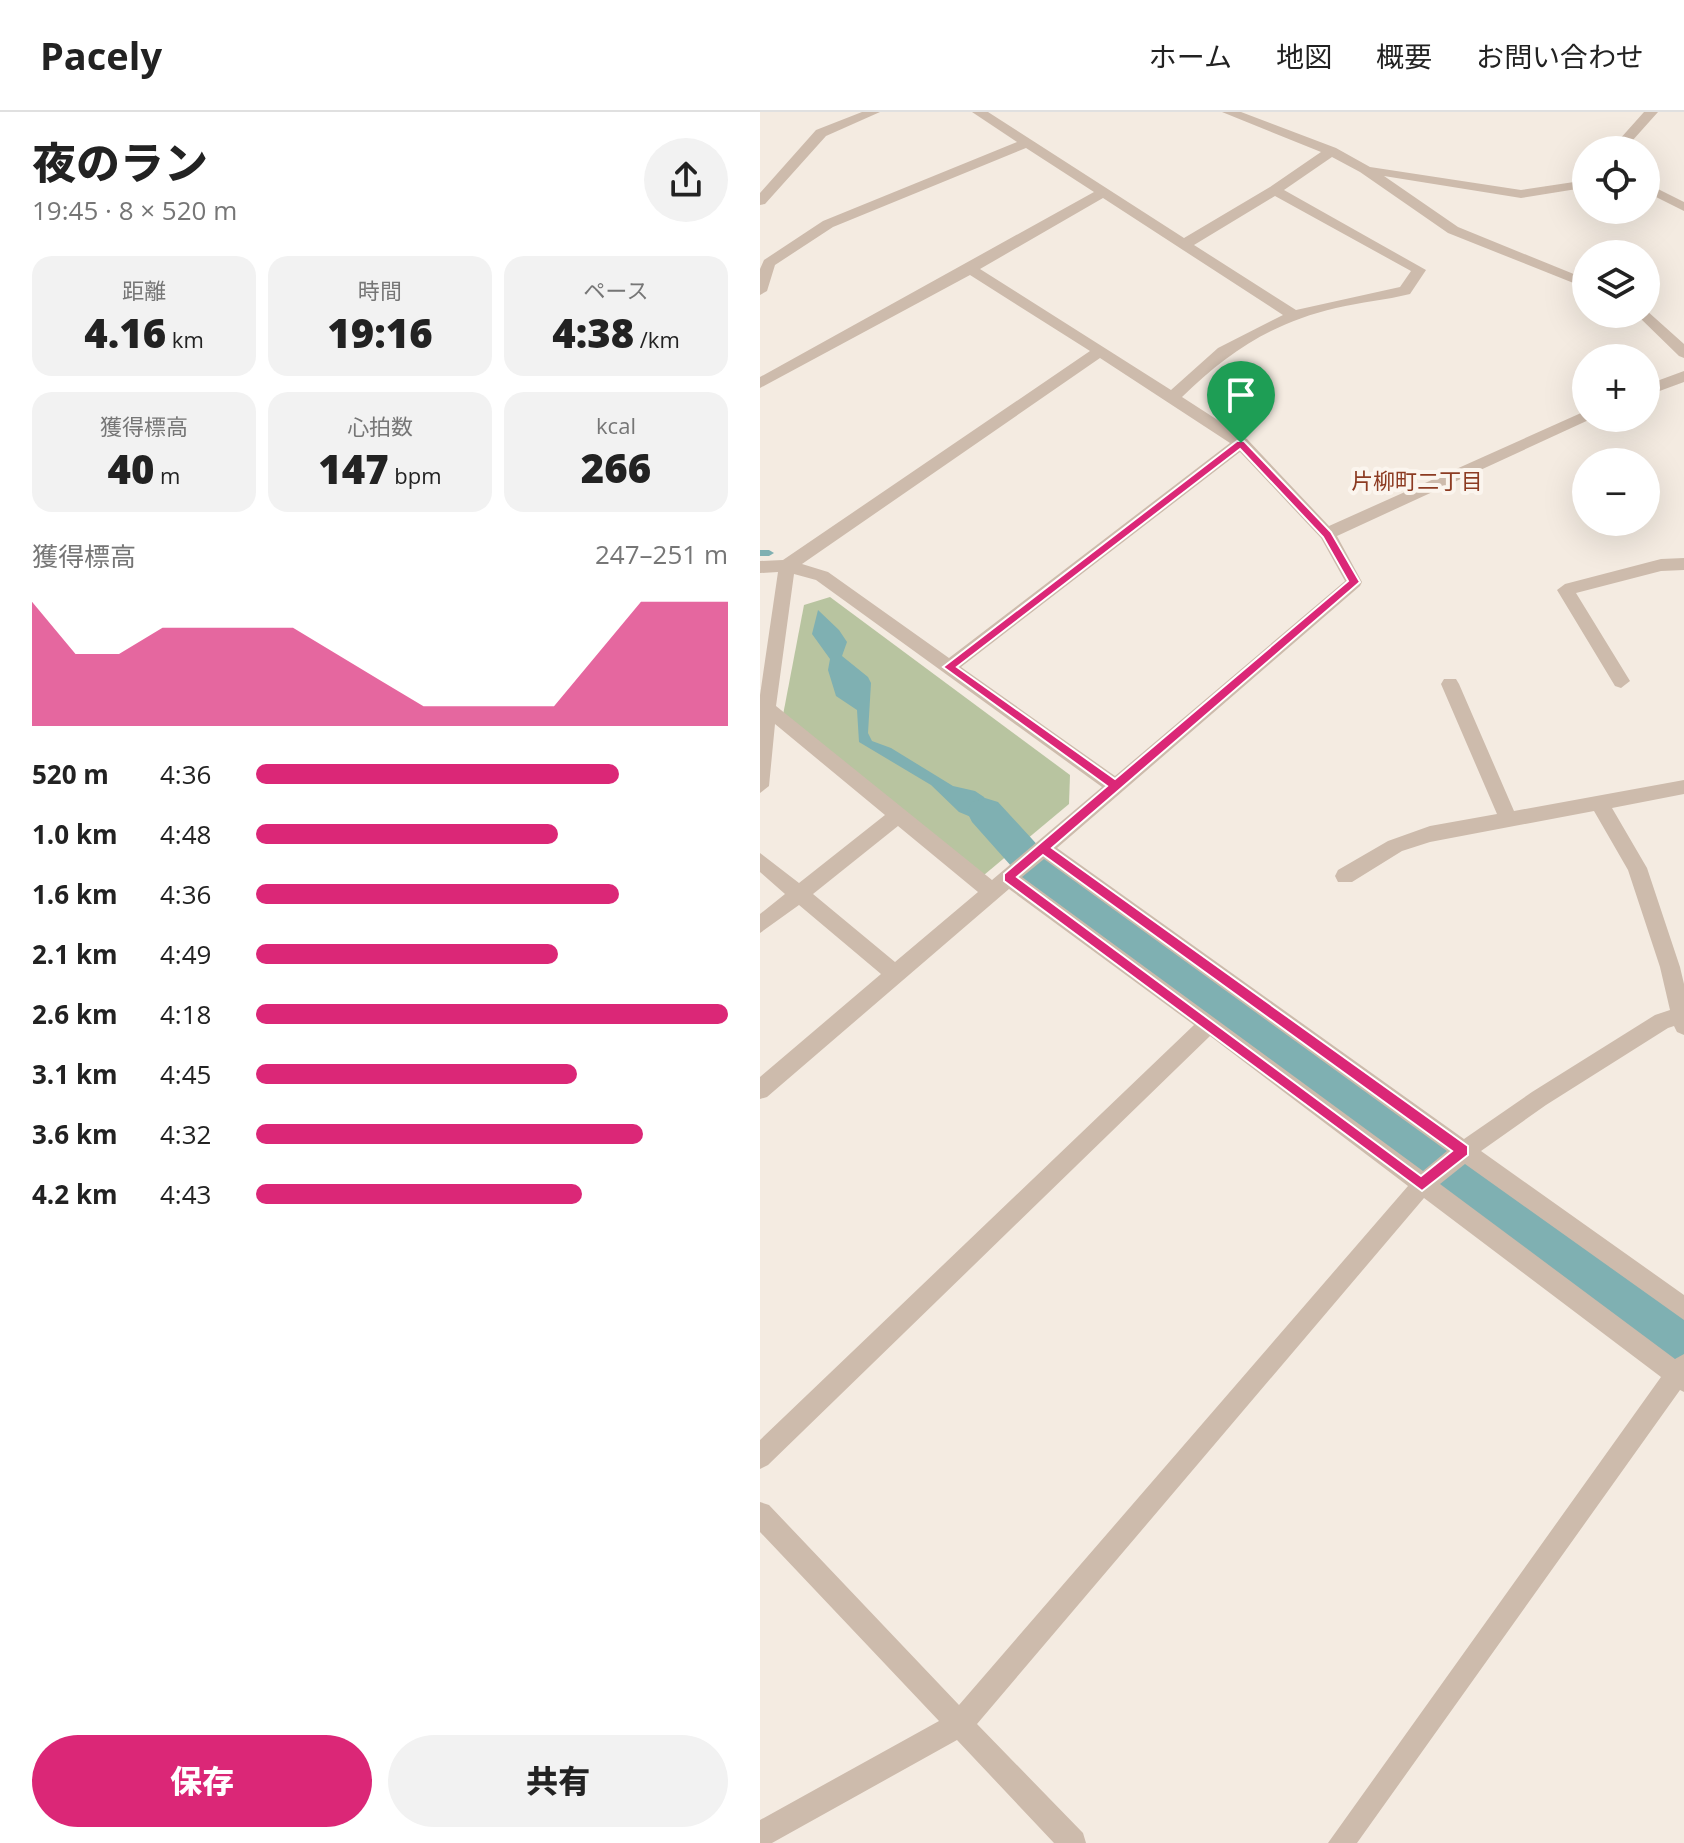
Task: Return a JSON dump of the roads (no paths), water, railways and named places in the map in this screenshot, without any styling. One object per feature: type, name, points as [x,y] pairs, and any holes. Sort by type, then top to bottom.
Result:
[{"type":"street","points":[[760,201],[821,133],[873,112]]},
{"type":"street","points":[[979,112],[1292,314]]},
{"type":"street","points":[[1229,112],[1331,151],[1365,169],[1453,230],[1572,278]]},
{"type":"street","points":[[1630,136],[1651,112]]},
{"type":"street","points":[[760,291],[765,262],[828,224],[1027,143]]},
{"type":"street","points":[[1185,244],[1275,190],[1331,151]]},
{"type":"street","points":[[1365,169],[1521,194],[1572,186]]},
{"type":"street","points":[[1172,398],[1221,352],[1292,314],[1343,301],[1405,291],[1419,270],[1275,190]]},
{"type":"street","points":[[760,383],[1104,192]]},
{"type":"street","points":[[1660,194],[1684,207]]},
{"type":"street","points":[[760,1090],[1354,582],[1327,534],[1241,443],[970,269]]},
{"type":"street","points":[[1658,328],[1684,353]]},
{"type":"street","points":[[760,786],[767,708],[787,566],[1100,351]]},
{"type":"street","points":[[1660,385],[1684,376]]},
{"type":"street","points":[[1327,534],[1572,423]]},
{"type":"street","points":[[949,667],[1241,443]]},
{"type":"street","points":[[1621,681],[1565,590],[1661,565],[1684,564]]},
{"type":"street","points":[[760,567],[787,566],[822,576],[1115,786]]},
{"type":"street","points":[[1450,684],[1509,820]]},
{"type":"street","points":[[767,708],[898,815],[1209,1024],[1422,1185],[1682,1373],[1341,1843]]},
{"type":"street","points":[[1345,876],[1395,846],[1430,834],[1684,787]]},
{"type":"street","points":[[760,1835],[960,1724],[1422,1185],[1463,1150],[1533,1102],[1662,1021],[1682,1021],[1670,967],[1637,868],[1600,804]]},
{"type":"street","points":[[760,925],[898,815]]},
{"type":"street","points":[[1043,848],[1684,1309]]},
{"type":"street","points":[[760,861],[895,974]]},
{"type":"street","points":[[760,1457],[1209,1024]]},
{"type":"street","points":[[760,1514],[1073,1843]]},
{"type":"water","points":[[818,610],[847,642],[842,656],[871,683],[868,733],[872,741],[891,748],[953,786],[975,791],[984,797],[991,808],[971,817],[959,812],[931,785],[859,742],[857,710],[836,696],[828,670],[830,659],[812,634]]},
{"type":"waterway","points":[[760,553],[769,553]]},
{"type":"waterway","points":[[985,812],[1041,874],[1257,1028],[1684,1343]]},
{"type":"district","name":"片柳町二丁目","points":[[1417,480]]}]
